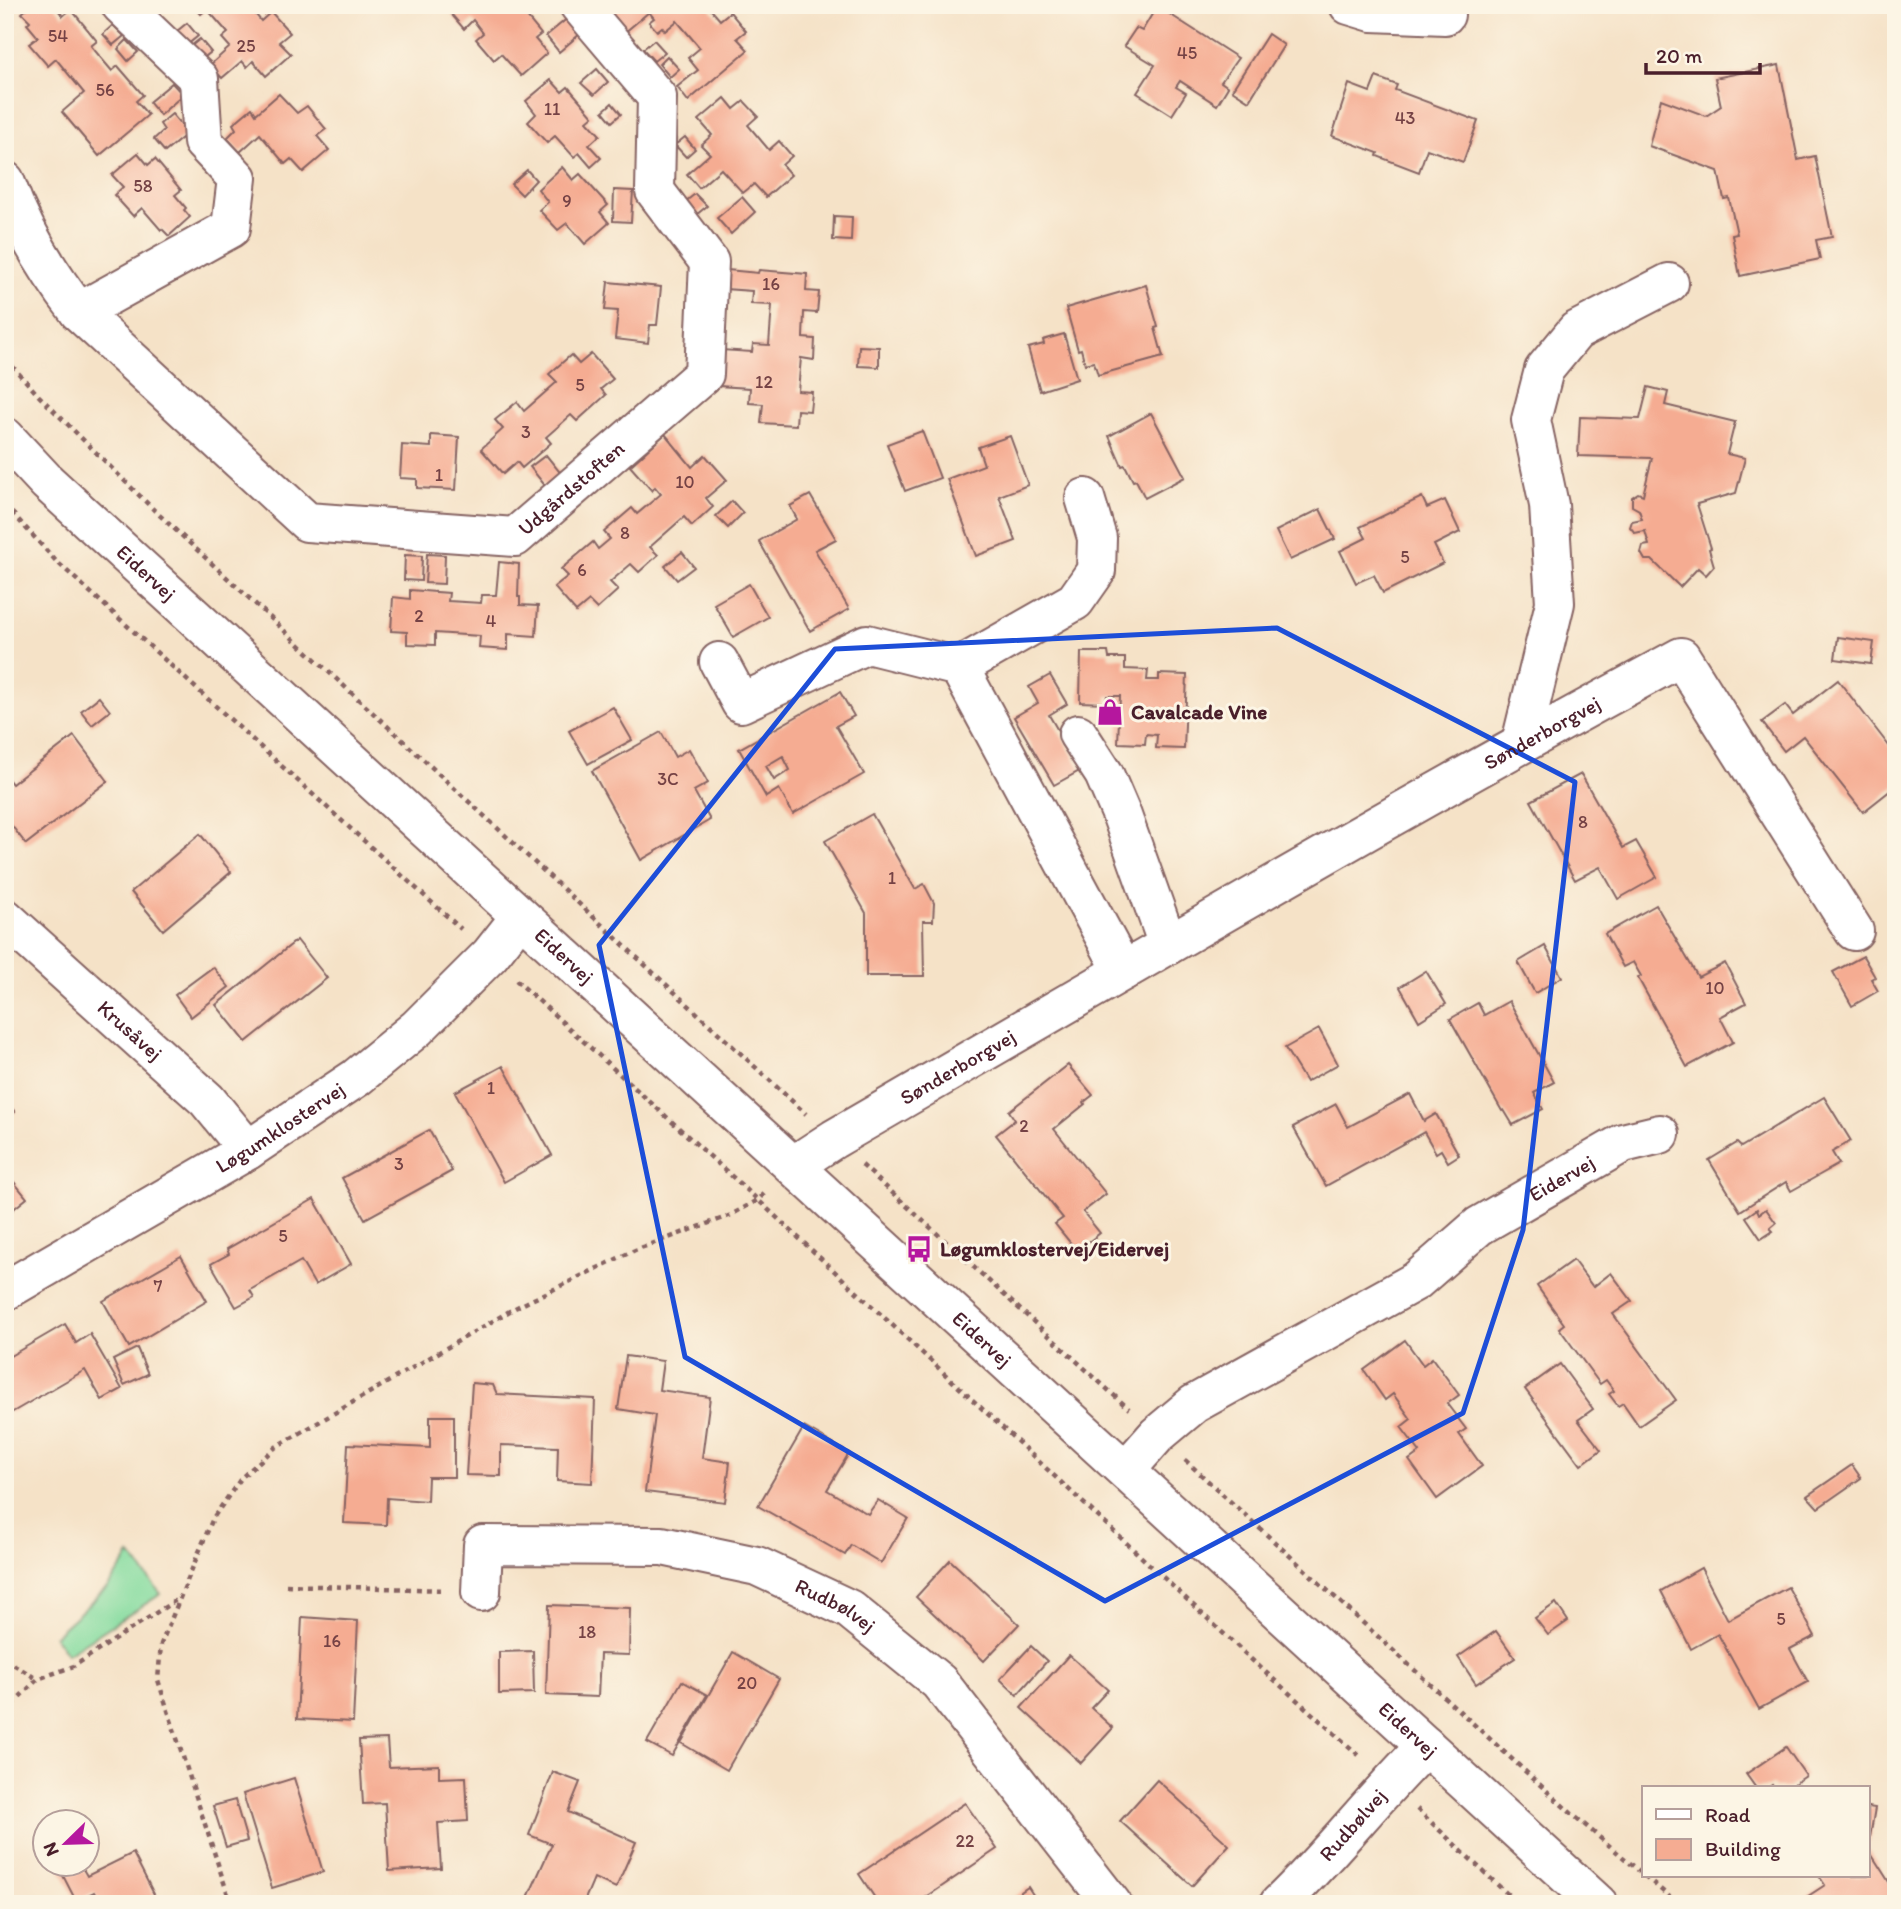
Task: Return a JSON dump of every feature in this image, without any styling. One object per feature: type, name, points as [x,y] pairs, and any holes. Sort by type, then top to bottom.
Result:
[{"type":"street","points":[[79,312],[230,228],[237,178],[203,142],[199,79],[121,5]]},
{"type":"street","name":"Udgårdstoften","points":[[5,181],[51,275],[79,312],[307,522],[515,537],[704,374],[709,262],[655,191],[657,97],[579,5]]},
{"type":"street","points":[[1349,5],[1372,12],[1444,15]]},
{"type":"street","points":[[1521,743],[1555,603],[1549,505],[1531,420],[1544,370],[1576,331],[1669,283]]},
{"type":"street","name":"Eidervej","points":[[5,437],[47,482],[1598,1904]]},
{"type":"street","points":[[719,662],[741,703],[867,645],[959,667],[1075,601],[1096,571],[1097,538],[1085,498]]},
{"type":"street","name":"Sønderborgvej","points":[[794,1165],[834,1139],[1168,945],[1521,743],[1681,657],[1854,931]]},
{"type":"street","points":[[959,667],[1123,971]]},
{"type":"street","points":[[1077,734],[1104,774],[1122,816],[1168,945]]},
{"type":"street","name":"Løgumklostervej","points":[[5,1291],[248,1150],[356,1078],[417,1028],[490,955],[520,917]]},
{"type":"street","name":"Krusåvej","points":[[5,918],[207,1100],[248,1150]]},
{"type":"street","name":"Eidervej","points":[[1126,1470],[1157,1435],[1194,1404],[1416,1281],[1479,1226],[1503,1212],[1623,1143],[1660,1134]]},
{"type":"street","name":"Rudbølvej","points":[[481,1592],[483,1545],[662,1546],[757,1566],[849,1609],[939,1682],[1112,1904]]},
{"type":"street","name":"Rudbølvej","points":[[1279,1904],[1314,1871],[1389,1782],[1426,1746]]},
{"type":"path","points":[[5,505],[56,561],[758,1200],[1518,1904]]},
{"type":"path","points":[[231,1904],[158,1680],[161,1644],[180,1597],[213,1518],[242,1477],[276,1447],[515,1308],[635,1250],[729,1216],[758,1200]]},
{"type":"path","points":[[286,1585],[481,1592]]},
{"type":"path","points":[[5,1711],[38,1679],[74,1665],[180,1597]]},
{"type":"path","points":[[5,1659],[38,1679]]},
{"type":"path","points":[[1647,1878],[1678,1904]]},
{"type":"highlighted area","points":[[1277,628],[1575,782],[1523,1230],[1463,1413],[1105,1601],[685,1357],[599,945],[835,649]]},
{"type":"green space","points":[[130,1555],[161,1594],[67,1654],[54,1636],[108,1587]]},
{"type":"building","points":[[31,5],[54,5],[63,16],[71,9],[97,41],[91,46],[101,58],[112,71],[118,66],[143,95],[136,101],[148,115],[99,156],[62,112],[84,93],[56,59],[48,66],[29,44],[38,37],[27,24],[30,21],[22,13]]},
{"type":"building","points":[[193,5],[248,5],[261,21],[271,12],[290,33],[279,42],[291,54],[266,76],[253,61],[247,67],[242,61],[222,78],[210,65],[230,47],[222,38],[228,33],[207,9],[201,14]]},
{"type":"building","points":[[507,5],[511,10],[517,5],[541,34],[535,39],[547,53],[521,76],[501,54],[494,60],[476,39],[483,33],[473,20],[464,29],[445,7]]},
{"type":"building","points":[[603,5],[707,5],[720,20],[730,12],[746,31],[737,38],[748,50],[688,101],[677,87],[698,70],[688,58],[700,48],[677,21],[665,31],[662,27],[657,31],[649,22],[654,18],[649,12],[624,33]]},
{"type":"building","points":[[1157,6],[1238,58],[1221,82],[1228,87],[1217,105],[1180,81],[1176,87],[1186,93],[1172,115],[1137,93],[1155,65],[1124,46],[1136,28],[1142,31]]},
{"type":"building","points":[[569,17],[581,33],[559,52],[546,36]]},
{"type":"building","points":[[187,23],[198,36],[187,45],[176,32]]},
{"type":"building","points":[[113,25],[124,36],[113,45],[103,34]]},
{"type":"building","points":[[1268,34],[1284,45],[1249,101],[1232,90]]},
{"type":"building","points":[[200,39],[211,52],[201,60],[190,47]]},
{"type":"building","points":[[127,40],[138,52],[128,61],[118,49]]},
{"type":"building","points":[[654,40],[665,52],[654,61],[643,49]]},
{"type":"building","points":[[667,56],[679,69],[670,77],[659,64]]},
{"type":"building","points":[[1779,65],[1798,160],[1815,156],[1832,237],[1816,240],[1820,259],[1740,276],[1732,235],[1737,234],[1729,198],[1724,199],[1718,171],[1649,146],[1661,99],[1706,116],[1721,106],[1715,78]]},
{"type":"building","points":[[597,69],[608,82],[594,95],[581,83]]},
{"type":"building","points":[[1376,77],[1397,85],[1395,90],[1478,121],[1463,162],[1427,149],[1419,172],[1332,136],[1349,84],[1370,92]]},
{"type":"building","points":[[551,80],[562,92],[568,87],[593,116],[587,121],[600,135],[589,145],[601,158],[591,167],[579,153],[574,157],[555,136],[547,143],[528,122],[536,114],[526,101]]},
{"type":"building","points":[[172,83],[183,95],[160,115],[149,102]]},
{"type":"building","points":[[279,94],[297,113],[307,106],[326,129],[317,136],[329,150],[303,172],[291,159],[285,164],[260,134],[240,152],[227,138],[236,129],[233,124],[252,108],[256,114]]},
{"type":"building","points":[[725,98],[734,109],[744,101],[758,116],[748,125],[769,150],[779,141],[792,156],[782,165],[791,175],[766,197],[754,184],[743,193],[721,169],[699,188],[687,174],[710,154],[701,145],[712,135],[699,120]]},
{"type":"building","points":[[612,103],[621,114],[612,122],[603,111]]},
{"type":"building","points":[[172,114],[188,133],[165,152],[154,139],[164,130],[160,124]]},
{"type":"building","points":[[685,137],[695,149],[686,157],[675,145]]},
{"type":"building","points":[[138,153],[148,165],[155,159],[181,190],[175,195],[190,217],[169,236],[142,208],[133,216],[114,195],[123,187],[112,175]]},
{"type":"building","points":[[562,167],[573,180],[580,174],[608,205],[600,212],[609,223],[585,244],[567,223],[558,230],[539,210],[548,202],[538,189]]},
{"type":"building","points":[[527,170],[536,180],[522,195],[511,184]]},
{"type":"building","points":[[614,190],[633,191],[631,222],[613,221]]},
{"type":"building","points":[[695,194],[707,206],[696,215],[685,202]]},
{"type":"building","points":[[742,197],[755,212],[731,234],[717,218]]},
{"type":"building","points":[[834,216],[852,217],[851,241],[833,240]]},
{"type":"building","points":[[727,270],[807,274],[806,291],[819,292],[817,313],[804,312],[803,338],[815,339],[814,360],[801,358],[798,391],[812,392],[810,411],[797,410],[796,425],[761,423],[763,404],[749,403],[750,388],[718,386],[721,350],[752,352],[753,344],[769,345],[772,305],[751,304],[752,291],[725,289]]},
{"type":"building","points":[[608,282],[661,287],[657,325],[650,325],[648,343],[615,339],[618,311],[605,310]]},
{"type":"building","points":[[1146,285],[1163,357],[1098,375],[1094,362],[1085,364],[1081,349],[1078,350],[1066,308]]},
{"type":"building","points":[[1064,334],[1077,379],[1040,391],[1028,348]]},
{"type":"building","points":[[859,346],[879,347],[879,367],[858,366]]},
{"type":"building","points":[[591,354],[613,379],[601,389],[606,395],[577,421],[571,415],[546,437],[551,443],[522,468],[517,462],[503,474],[481,449],[503,429],[495,420],[517,402],[524,411],[557,382],[549,374],[571,355],[579,364]]},
{"type":"building","points":[[1648,387],[1668,392],[1665,405],[1735,422],[1727,454],[1745,458],[1736,493],[1697,504],[1714,566],[1706,575],[1698,568],[1680,587],[1652,560],[1645,560],[1641,553],[1643,546],[1649,545],[1645,531],[1635,533],[1630,527],[1632,521],[1642,519],[1639,510],[1632,506],[1632,497],[1638,493],[1643,495],[1652,458],[1578,456],[1580,417],[1640,419]]},
{"type":"building","points":[[1151,413],[1185,477],[1145,498],[1136,480],[1133,481],[1125,465],[1122,466],[1109,436]]},
{"type":"building","points":[[922,431],[940,478],[905,491],[887,444]]},
{"type":"building","points":[[665,434],[692,467],[705,455],[727,480],[706,498],[713,507],[692,526],[684,517],[650,547],[658,555],[639,572],[631,564],[610,582],[618,590],[597,609],[589,601],[576,612],[554,587],[568,576],[561,569],[593,542],[598,549],[610,539],[604,532],[632,508],[637,514],[661,494],[655,487],[652,491],[630,466]]},
{"type":"building","points":[[431,435],[459,437],[456,490],[417,488],[417,479],[400,478],[402,445],[431,447]]},
{"type":"building","points":[[1010,436],[1028,485],[999,496],[1016,541],[976,556],[947,479],[984,465],[978,447]]},
{"type":"building","points":[[546,455],[563,476],[547,488],[530,467]]},
{"type":"building","points":[[810,495],[836,539],[815,550],[849,609],[810,631],[759,541],[797,519],[790,506]]},
{"type":"building","points":[[1422,497],[1427,508],[1445,500],[1460,532],[1434,545],[1443,563],[1383,593],[1374,575],[1356,583],[1340,551],[1366,538],[1360,527]]},
{"type":"building","points":[[732,501],[743,513],[728,528],[716,516]]},
{"type":"building","points":[[1320,509],[1335,539],[1290,560],[1276,531]]},
{"type":"building","points":[[682,552],[694,567],[677,580],[665,566]]},
{"type":"building","points":[[427,554],[445,555],[444,584],[425,583]]},
{"type":"building","points":[[405,555],[422,556],[421,581],[404,580]]},
{"type":"building","points":[[499,562],[519,564],[520,605],[538,606],[536,636],[508,634],[508,650],[479,648],[480,636],[435,633],[435,645],[407,644],[407,632],[391,631],[393,597],[410,599],[410,590],[449,593],[448,601],[481,603],[482,595],[496,595]]},
{"type":"building","points":[[749,584],[768,617],[733,637],[714,604]]},
{"type":"building","points":[[1838,637],[1874,642],[1871,664],[1835,659]]},
{"type":"building","points":[[1081,652],[1108,652],[1109,658],[1125,658],[1125,669],[1148,670],[1147,680],[1159,680],[1159,674],[1187,675],[1184,749],[1156,748],[1157,735],[1146,734],[1145,744],[1118,743],[1120,696],[1107,696],[1106,703],[1080,702]]},
{"type":"building","points":[[1050,675],[1067,704],[1049,715],[1081,770],[1054,785],[1014,717],[1038,703],[1029,687]]},
{"type":"building","points":[[1838,680],[1896,755],[1896,786],[1863,812],[1803,736],[1784,751],[1762,722],[1785,705],[1793,715]]},
{"type":"building","points":[[840,692],[854,716],[836,726],[864,774],[793,814],[779,789],[766,797],[739,749]],"holes":[[[783,756],[790,770],[774,780],[766,766]]]},
{"type":"building","points":[[99,697],[110,711],[92,725],[81,711]]},
{"type":"building","points":[[613,707],[632,740],[588,764],[569,731]]},
{"type":"building","points":[[661,732],[675,757],[689,749],[708,783],[694,791],[710,820],[641,860],[592,771]]},
{"type":"building","points":[[74,736],[108,781],[26,844],[5,817],[5,775],[12,784]]},
{"type":"building","points":[[1581,774],[1623,848],[1636,841],[1657,877],[1618,899],[1600,867],[1575,880],[1531,801]]},
{"type":"building","points":[[872,814],[915,889],[924,884],[934,903],[933,921],[923,921],[924,976],[866,976],[866,913],[825,841]]},
{"type":"building","points":[[200,834],[231,872],[163,930],[131,892]]},
{"type":"building","points":[[1656,905],[1698,977],[1725,963],[1746,1003],[1720,1017],[1733,1042],[1687,1067],[1638,978],[1641,976],[1633,962],[1623,967],[1605,934]]},
{"type":"building","points":[[297,940],[327,978],[246,1042],[216,1005]]},
{"type":"building","points":[[1545,946],[1562,977],[1535,993],[1518,962]]},
{"type":"building","points":[[1863,956],[1875,977],[1871,979],[1878,991],[1852,1006],[1833,972]]},
{"type":"building","points":[[213,967],[229,987],[191,1017],[175,995]]},
{"type":"building","points":[[1426,971],[1446,1004],[1419,1021],[1400,987]]},
{"type":"building","points":[[1509,1001],[1554,1082],[1534,1093],[1543,1109],[1513,1125],[1504,1110],[1502,1111],[1450,1019],[1478,1003],[1484,1015]]},
{"type":"building","points":[[1319,1029],[1338,1064],[1306,1082],[1285,1048]]},
{"type":"building","points":[[1068,1065],[1093,1095],[1054,1129],[1106,1194],[1083,1212],[1100,1233],[1077,1251],[1055,1224],[1063,1218],[996,1135],[1015,1120],[1009,1111]]},
{"type":"building","points":[[503,1066],[552,1155],[504,1182],[455,1092]]},
{"type":"building","points":[[1410,1094],[1424,1121],[1436,1114],[1459,1155],[1448,1162],[1441,1150],[1436,1153],[1424,1132],[1326,1186],[1293,1127],[1336,1104],[1348,1127]]},
{"type":"building","points":[[1824,1097],[1851,1141],[1832,1152],[1839,1164],[1791,1191],[1786,1182],[1740,1211],[1709,1160],[1737,1143],[1741,1147]]},
{"type":"building","points":[[5,1099],[15,1112],[5,1120]]},
{"type":"building","points":[[429,1130],[452,1171],[365,1219],[342,1178]]},
{"type":"building","points":[[5,1171],[27,1198],[5,1216]]},
{"type":"building","points":[[314,1199],[351,1264],[315,1285],[301,1261],[250,1290],[254,1297],[236,1307],[211,1264],[229,1254],[227,1249]]},
{"type":"building","points":[[1757,1209],[1759,1214],[1766,1209],[1776,1223],[1770,1228],[1773,1231],[1761,1239],[1746,1217]]},
{"type":"building","points":[[181,1256],[207,1301],[129,1347],[103,1301]]},
{"type":"building","points":[[1573,1260],[1593,1287],[1611,1273],[1632,1301],[1613,1314],[1676,1400],[1639,1426],[1623,1403],[1618,1406],[1609,1394],[1614,1391],[1606,1380],[1600,1384],[1559,1328],[1564,1324],[1537,1286]]},
{"type":"building","points":[[65,1324],[76,1343],[90,1334],[122,1389],[102,1400],[85,1370],[11,1413],[5,1403],[5,1359]]},
{"type":"building","points":[[1405,1340],[1423,1365],[1432,1358],[1459,1395],[1447,1404],[1466,1429],[1459,1434],[1482,1466],[1437,1499],[1409,1460],[1420,1452],[1401,1427],[1411,1419],[1393,1394],[1385,1400],[1364,1370]]},
{"type":"building","points":[[137,1348],[148,1374],[124,1385],[113,1360]]},
{"type":"building","points":[[626,1356],[663,1361],[659,1390],[710,1397],[702,1458],[730,1462],[725,1502],[645,1492],[655,1415],[618,1409]]},
{"type":"building","points":[[1560,1364],[1593,1409],[1578,1420],[1601,1450],[1581,1465],[1525,1389]]},
{"type":"building","points":[[472,1383],[493,1385],[497,1394],[595,1399],[592,1483],[557,1481],[558,1447],[501,1445],[501,1476],[466,1475]]},
{"type":"building","points":[[430,1416],[454,1416],[454,1477],[428,1477],[427,1501],[387,1498],[386,1525],[344,1523],[348,1444],[430,1448]]},
{"type":"building","points":[[804,1427],[849,1453],[827,1490],[868,1514],[878,1500],[908,1518],[881,1563],[851,1545],[845,1555],[758,1506]]},
{"type":"building","points":[[1852,1465],[1861,1478],[1818,1508],[1807,1496]]},
{"type":"building","points":[[950,1560],[1019,1624],[984,1661],[916,1597]]},
{"type":"building","points":[[1701,1568],[1728,1620],[1788,1587],[1815,1636],[1790,1649],[1808,1682],[1759,1709],[1718,1634],[1691,1649],[1661,1591]]},
{"type":"building","points":[[1556,1603],[1568,1621],[1548,1635],[1535,1618]]},
{"type":"building","points":[[549,1605],[630,1608],[629,1655],[600,1654],[598,1697],[546,1695]]},
{"type":"building","points":[[302,1617],[358,1621],[353,1722],[297,1719]]},
{"type":"building","points":[[1496,1631],[1515,1658],[1476,1684],[1458,1657]]},
{"type":"building","points":[[1031,1646],[1047,1661],[1017,1695],[1000,1679]]},
{"type":"building","points":[[533,1651],[534,1693],[499,1694],[499,1652]]},
{"type":"building","points":[[733,1652],[779,1679],[727,1770],[681,1743]]},
{"type":"building","points":[[1069,1655],[1108,1690],[1091,1708],[1113,1728],[1081,1763],[1021,1708]]},
{"type":"building","points":[[682,1681],[707,1695],[672,1756],[647,1742]]},
{"type":"building","points":[[387,1739],[389,1767],[439,1765],[439,1778],[466,1777],[468,1821],[438,1823],[441,1868],[389,1871],[385,1803],[363,1804],[359,1740]]},
{"type":"building","points":[[1786,1747],[1806,1776],[1791,1786],[1755,1786],[1746,1774]]},
{"type":"building","points":[[553,1772],[580,1782],[568,1812],[636,1842],[616,1888],[594,1878],[583,1904],[525,1904],[552,1844],[529,1835]]},
{"type":"building","points":[[294,1778],[323,1872],[272,1888],[243,1794]]},
{"type":"building","points":[[1157,1780],[1229,1845],[1192,1886],[1120,1821]]},
{"type":"building","points":[[235,1800],[247,1841],[226,1847],[213,1806]]},
{"type":"building","points":[[965,1803],[997,1849],[916,1904],[879,1904],[859,1874]]},
{"type":"building","points":[[1870,1807],[1875,1808],[1870,1837]]},
{"type":"building","points":[[1870,1852],[1896,1893],[1896,1904],[1796,1904],[1825,1885],[1820,1878],[1870,1878]]},
{"type":"building","points":[[133,1853],[159,1904],[101,1904],[94,1892],[76,1901],[64,1878],[102,1878],[102,1868]]},
{"type":"building","points":[[1028,1887],[1039,1904],[1004,1904]]},
{"type":"place","name":"Cavalcade Vine","points":[[1110,712]]},
{"type":"place","name":"Løgumklostervej/Eidervej","points":[[919,1249]]}]
